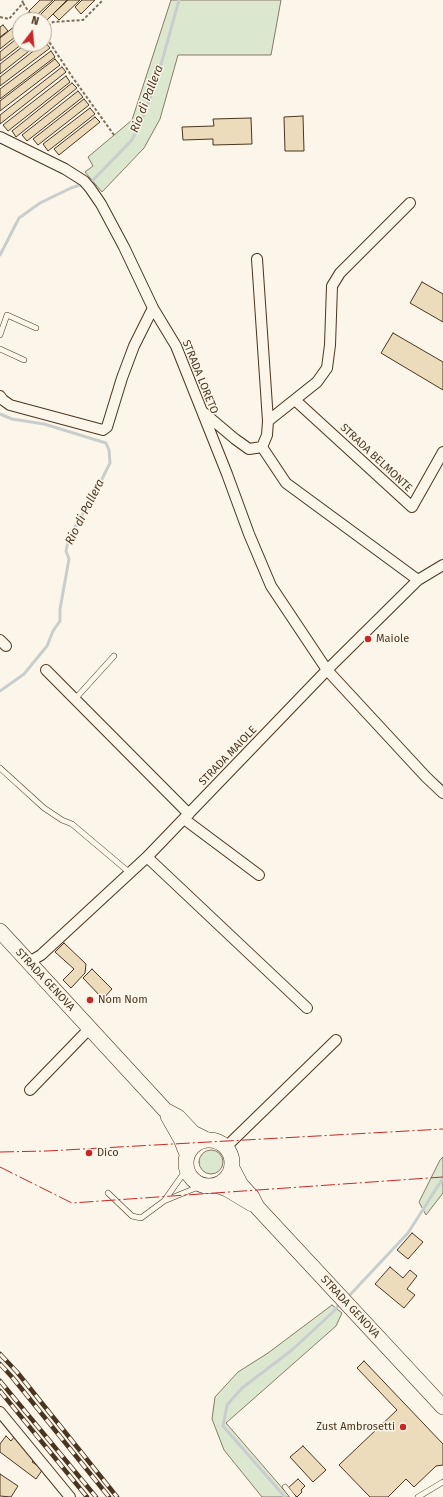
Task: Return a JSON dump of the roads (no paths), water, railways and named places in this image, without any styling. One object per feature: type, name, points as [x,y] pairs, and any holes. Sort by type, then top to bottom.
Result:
[{"type":"main road","name":"STRADA GENOVA","points":[[0,931],[166,1110],[178,1117],[193,1133],[205,1139],[213,1139],[226,1147],[230,1153],[232,1168],[241,1185],[252,1197],[257,1207],[443,1408]]},
{"type":"main road","name":"STRADA GENOVA","points":[[166,1110],[187,1154],[185,1166],[191,1179],[197,1183],[227,1189],[257,1207]]},
{"type":"main road","points":[[187,1154],[192,1146],[205,1139]]},
{"type":"main road","points":[[209,1185],[224,1180],[229,1175],[232,1168]]},
{"type":"street","name":"STRADA LORETO","points":[[0,137],[65,169],[87,185],[101,204],[124,247],[152,308],[176,346],[227,474],[248,534],[271,586],[327,670],[426,777],[443,793]]},
{"type":"street","points":[[268,420],[317,382],[327,368],[330,345],[332,286],[340,273],[410,203]]},
{"type":"street","points":[[257,260],[268,420],[267,435],[262,446]]},
{"type":"street","points":[[0,396],[10,405],[103,430],[107,427],[122,378],[134,346],[152,308]]},
{"type":"street","name":"STRADA BELMONTE","points":[[295,400],[412,508],[443,452]]},
{"type":"street","points":[[201,409],[235,439],[249,449],[262,446]]},
{"type":"street","points":[[262,446],[286,483],[418,580]]},
{"type":"street","name":"STRADA MAIOLE","points":[[29,962],[41,955],[147,857],[327,670],[418,580],[443,565]]},
{"type":"street","points":[[46,670],[187,816],[260,875]]},
{"type":"street","points":[[147,857],[307,1008]]},
{"type":"street","points":[[30,1090],[90,1028]]},
{"type":"street","points":[[226,1147],[336,1040]]},
{"type":"street","points":[[0,1412],[70,1497]]},
{"type":"lane","points":[[0,336],[7,315],[36,328]]},
{"type":"lane","points":[[0,349],[24,360]]},
{"type":"lane","points":[[75,699],[114,656]]},
{"type":"lane","points":[[0,768],[44,808],[62,820],[72,824],[130,873]]},
{"type":"lane","points":[[164,1201],[186,1170]]},
{"type":"lane","points":[[108,1193],[132,1216],[141,1218],[164,1201],[209,1185]]},
{"type":"lane","points":[[418,1497],[443,1482]]},
{"type":"lane","points":[[284,1487],[293,1497]]},
{"type":"waterway","name":"Rio di Pallera","points":[[0,255],[19,218],[40,203],[71,188],[92,181],[131,141],[139,127],[155,86],[179,0]]},
{"type":"waterway","name":"Rio di Pallera","points":[[0,414],[12,419],[44,424],[106,443],[109,450],[110,463],[95,493],[69,537],[66,551],[69,559],[60,609],[60,621],[53,631],[47,646],[24,674],[0,691]]},
{"type":"waterway","points":[[347,1298],[408,1233],[443,1178]]},
{"type":"waterway","points":[[285,1497],[223,1426],[227,1405],[242,1388],[292,1350],[338,1306]]},
{"type":"railway","points":[[0,1354],[17,1372],[117,1497]]},
{"type":"railway","points":[[0,1364],[109,1497]]},
{"type":"railway","points":[[0,1381],[96,1497]]},
{"type":"railway","points":[[0,1391],[87,1497]]},
{"type":"place","name":"Maiole","points":[[368,639]]},
{"type":"place","name":"Nom Nom","points":[[90,1000]]},
{"type":"place","name":"Dico","points":[[89,1153]]},
{"type":"place","name":"Zust Ambrosetti","points":[[403,1427]]}]
